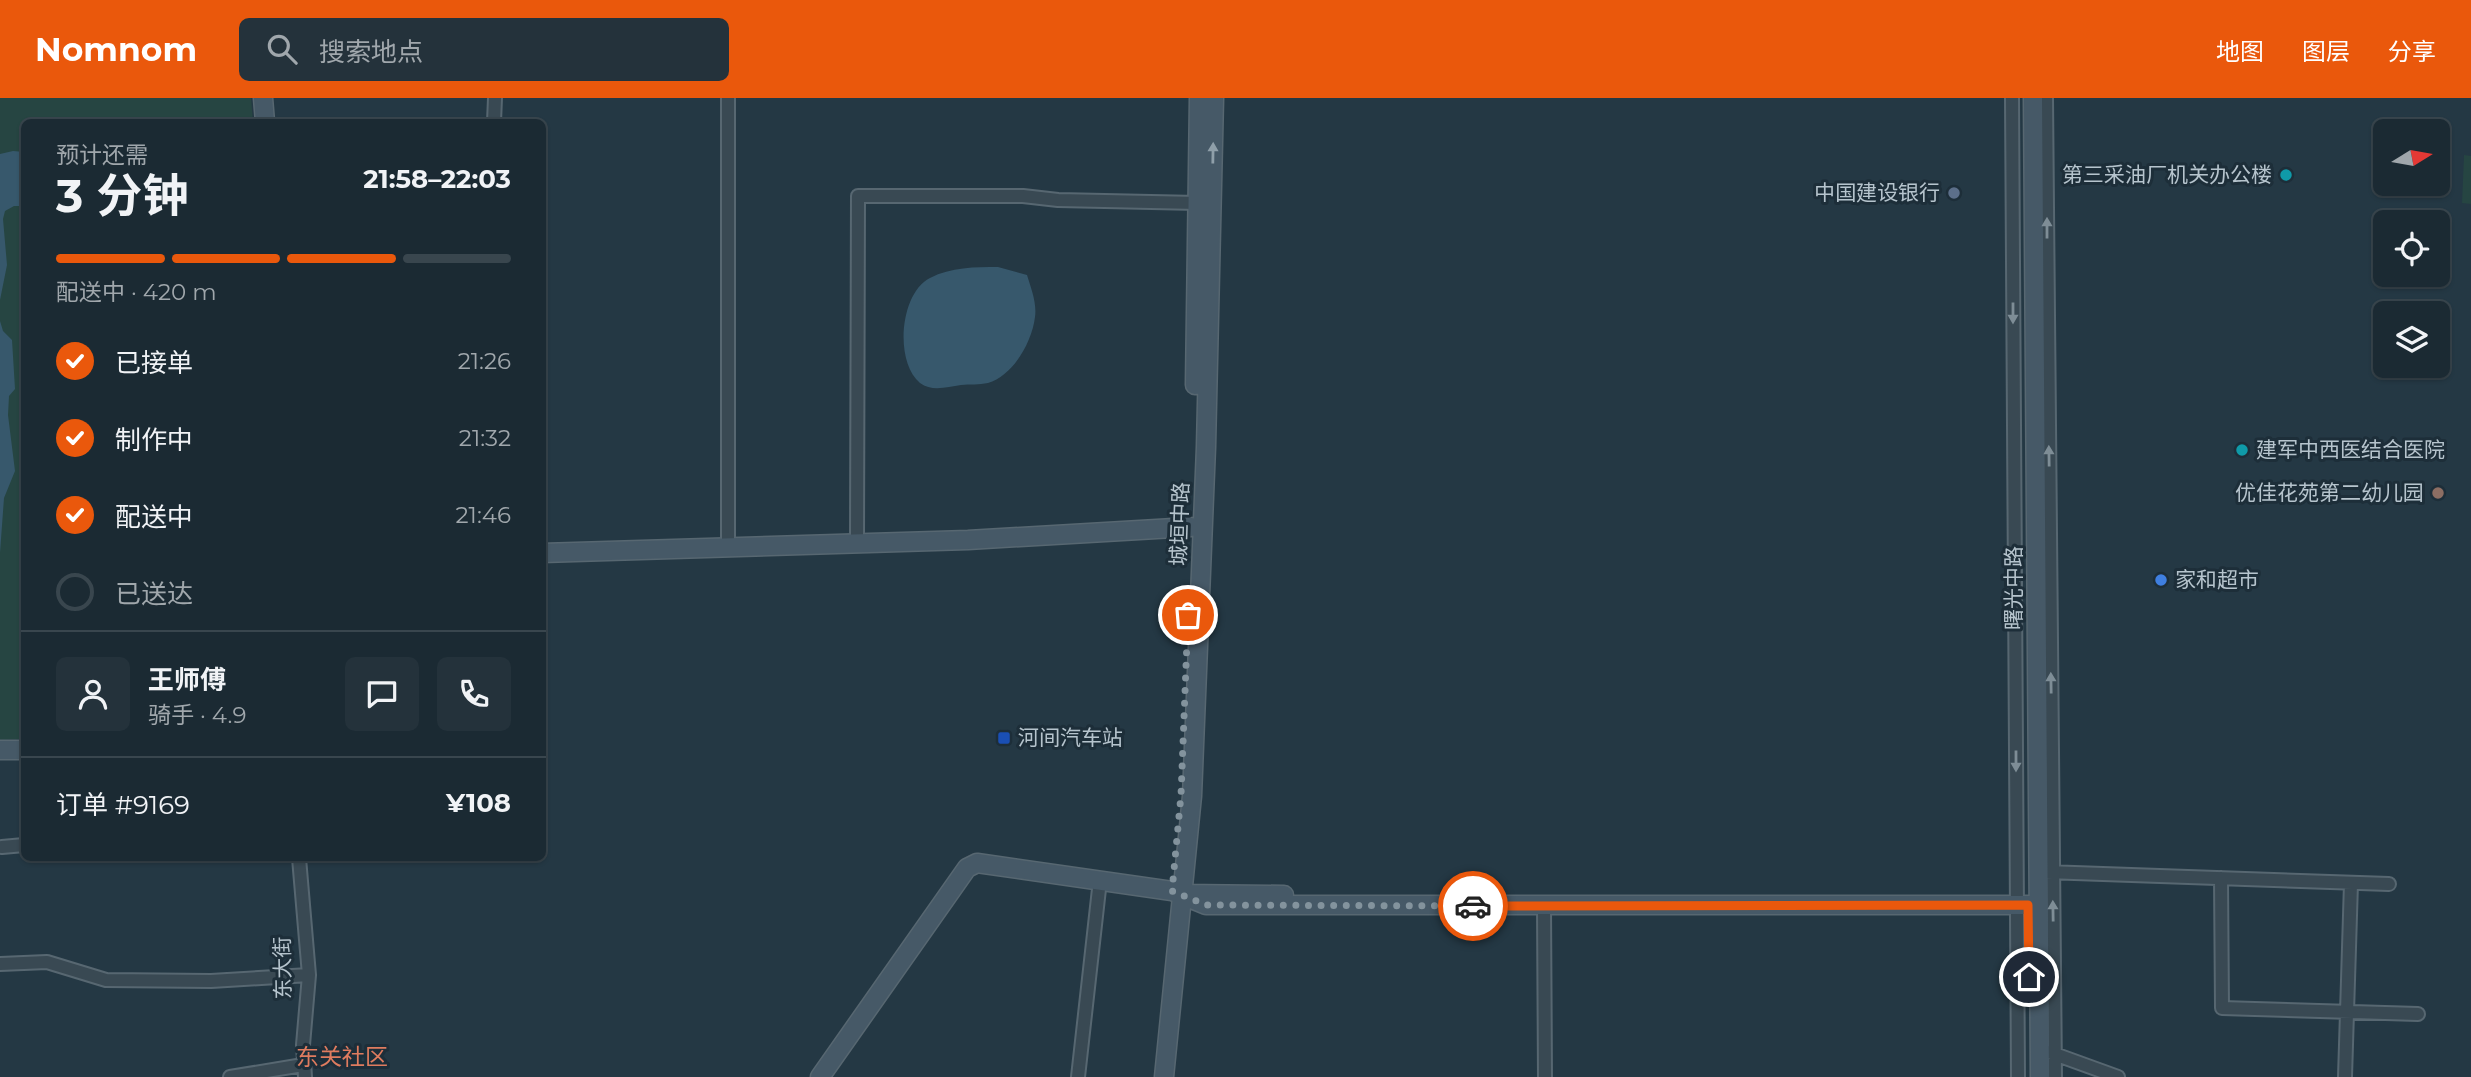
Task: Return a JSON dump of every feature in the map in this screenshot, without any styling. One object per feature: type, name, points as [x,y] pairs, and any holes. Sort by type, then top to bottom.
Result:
[{"type":"main road","points":[[263,98],[264,119]]},
{"type":"main road","name":"城垣中路","points":[[1164,1077],[1177,892],[1191,527],[1199,98]]},
{"type":"main road","name":"城垣中路","points":[[1153,1077],[1192,796],[1214,98]]},
{"type":"main road","name":"曙光中路","points":[[2023,98],[2029,1077]]},
{"type":"main road","name":"曙光中路","points":[[2033,98],[2046,872],[2028,899],[2047,1051],[2040,1077]]},
{"type":"main road","points":[[546,553],[968,540],[1191,527]]},
{"type":"main road","points":[[0,750],[21,750]]},
{"type":"main road","points":[[820,1077],[967,868],[989,862],[1177,892],[2028,899]]},
{"type":"main road","points":[[1177,892],[1206,905],[1228,906],[1544,906],[2028,899]]},
{"type":"street","points":[[494,119],[495,98]]},
{"type":"street","points":[[728,98],[728,546]]},
{"type":"street","points":[[2012,98],[2028,899],[2018,1077]]},
{"type":"street","points":[[2046,98],[2047,1051],[2055,1077]]},
{"type":"street","points":[[857,543],[858,196],[1023,196],[1058,200],[1198,203]]},
{"type":"street","points":[[2,847],[21,845]]},
{"type":"street","name":"东大街","points":[[299,861],[309,975],[304,1071]]},
{"type":"street","points":[[2046,872],[2389,884]]},
{"type":"street","points":[[2221,878],[2222,1008],[2418,1014]]},
{"type":"street","points":[[1078,1077],[1100,880]]},
{"type":"street","points":[[2345,1077],[2351,883]]},
{"type":"street","points":[[1544,906],[1545,1077]]},
{"type":"street","points":[[0,964],[47,962],[106,980],[211,981],[309,975]]},
{"type":"street","points":[[2047,1051],[2118,1077]]},
{"type":"street","points":[[230,1077],[304,1071]]},
{"type":"green space","points":[[0,98],[251,98],[253,119],[21,119],[21,739],[0,740]]},
{"type":"green space","points":[[2464,155],[2471,156],[2471,204],[2462,203]]},
{"type":"water","points":[[21,152],[21,206],[5,211],[3,219],[7,265],[0,300],[0,154]]},
{"type":"water","points":[[998,267],[1027,275],[1033,296],[1033,327],[1020,357],[1005,373],[988,383],[940,388],[920,383],[906,359],[904,328],[912,298],[920,286],[930,278],[946,272]]},
{"type":"water","points":[[0,321],[3,331],[12,340],[15,389],[9,396],[8,415],[15,471],[4,498],[0,553]]},
{"type":"way so far","points":[[1188,615],[1181,795],[1172,891],[1206,905],[1473,906]]},
{"type":"place","name":"第三采油厂机关办公楼","points":[[2286,175]]},
{"type":"place","name":"中国建设银行","points":[[1954,193]]},
{"type":"place","name":"建军中西医结合医院","points":[[2242,450]]},
{"type":"place","name":"优佳花苑第二幼儿园","points":[[2438,493]]},
{"type":"place","name":"家和超市","points":[[2161,580]]},
{"type":"place","name":"河间汽车站","points":[[1004,738]]},
{"type":"district","name":"东关社区","points":[[342,1057]]},
{"type":"route","points":[[1473,906],[2028,905],[2029,977]]}]
